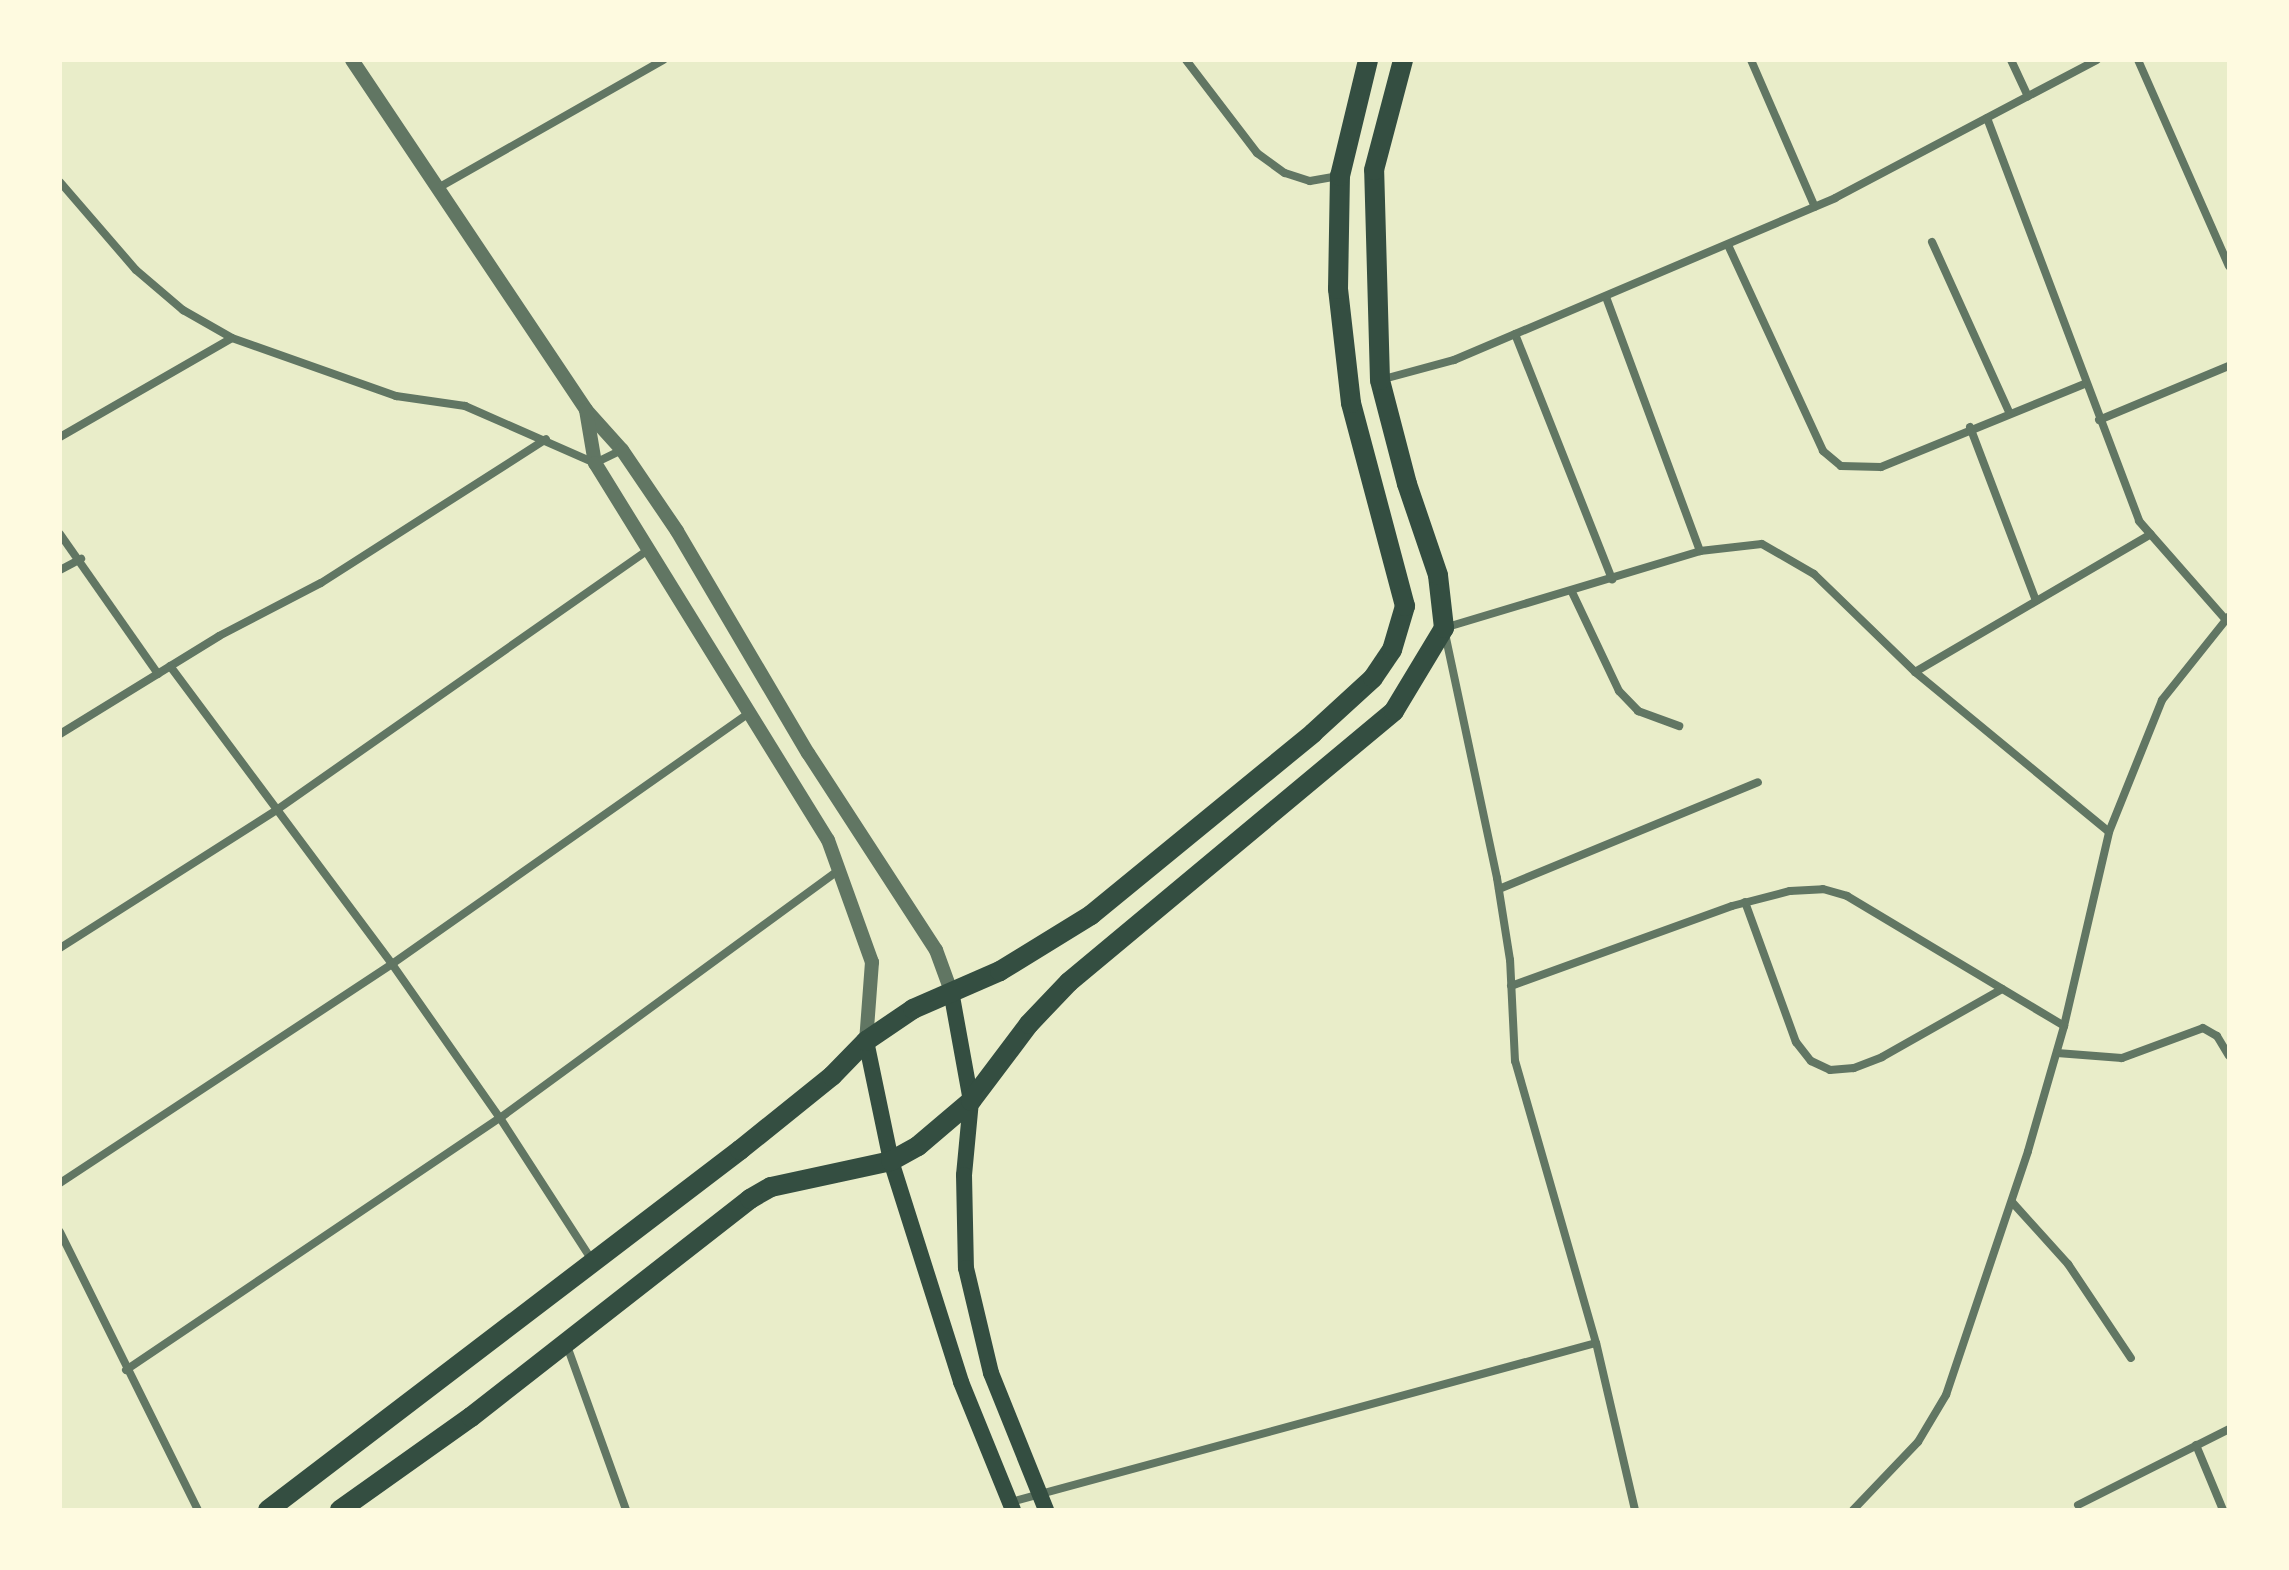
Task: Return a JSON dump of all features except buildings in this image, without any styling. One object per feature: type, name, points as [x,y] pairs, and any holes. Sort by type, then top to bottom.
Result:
[{"type":"main road","points":[[268,1510],[740,1150],[832,1076],[866,1041],[913,1009],[1000,971],[1091,915],[1313,733],[1373,678],[1392,650],[1403,617],[1402,582],[1372,494],[1351,403],[1338,289],[1340,176],[1368,60]]},
{"type":"main road","points":[[340,1510],[566,1342],[750,1199],[792,1182],[891,1161],[918,1146],[971,1101],[1029,1024],[1069,982],[1394,711],[1444,628],[1438,575],[1407,484],[1380,380],[1374,170],[1403,60]]},
{"type":"main road","points":[[951,991],[971,1101],[964,1175],[966,1268],[991,1373],[1046,1510]]},
{"type":"main road","points":[[866,1041],[891,1161],[961,1382],[1012,1506]]},
{"type":"street","points":[[352,60],[586,410],[622,450],[677,531],[808,753],[936,950],[951,991]]},
{"type":"street","points":[[438,188],[645,64],[663,60]]},
{"type":"street","points":[[1186,60],[1257,153],[1285,173],[1310,181],[1340,176]]},
{"type":"street","points":[[1751,60],[1815,207]]},
{"type":"street","points":[[2011,60],[2028,96]]},
{"type":"street","points":[[1380,380],[1454,360],[1815,207],[2097,60]]},
{"type":"street","points":[[2138,60],[2229,266]]},
{"type":"street","points":[[1853,1510],[1918,1442],[1946,1395],[2012,1202],[2057,1053],[2109,832],[2162,700],[2227,618],[2139,521],[2084,384],[1987,118]]},
{"type":"street","points":[[60,182],[136,270],[183,310],[232,338],[396,396],[465,406],[595,463]]},
{"type":"street","points":[[1932,242],[2009,412]]},
{"type":"street","points":[[1728,245],[1823,451],[1841,466],[1881,467],[1970,427],[2084,384]]},
{"type":"street","points":[[1606,297],[1700,551]]},
{"type":"street","points":[[1515,334],[1612,579]]},
{"type":"street","points":[[60,437],[232,338]]},
{"type":"street","points":[[2099,420],[2229,366]]},
{"type":"street","points":[[586,410],[595,463],[652,548],[828,840],[872,962],[866,1041]]},
{"type":"street","points":[[1970,427],[2036,601]]},
{"type":"street","points":[[60,734],[170,666],[321,583],[546,439]]},
{"type":"street","points":[[595,463],[622,450]]},
{"type":"street","points":[[60,534],[81,559],[158,674]]},
{"type":"street","points":[[1915,672],[2151,534]]},
{"type":"street","points":[[1635,1510],[1596,1343],[1515,1061],[1511,986],[1499,889],[1444,628],[1700,551],[1762,544],[1790,557],[1915,672],[2109,832]]},
{"type":"street","points":[[60,948],[278,809],[652,548]]},
{"type":"street","points":[[60,570],[81,559]]},
{"type":"street","points":[[1572,592],[1619,691],[1638,711],[1679,726]]},
{"type":"street","points":[[170,666],[392,964],[500,1118],[593,1262]]},
{"type":"street","points":[[60,1183],[392,964],[749,713]]},
{"type":"street","points":[[1499,889],[1758,782]]},
{"type":"street","points":[[126,1370],[500,1118],[839,869]]},
{"type":"street","points":[[1511,986],[1745,902],[1790,891],[1823,889],[1847,896],[2064,1026]]},
{"type":"street","points":[[1745,902],[1796,1042],[1811,1061],[1830,1070],[1854,1068],[1882,1057],[2002,989]]},
{"type":"street","points":[[2057,1053],[2122,1058],[2203,1028],[2217,1036],[2229,1056]]},
{"type":"street","points":[[2012,1202],[2068,1264],[2131,1358]]},
{"type":"street","points":[[60,1232],[198,1510]]},
{"type":"street","points":[[566,1342],[626,1510]]},
{"type":"street","points":[[1012,1506],[1041,1492],[1596,1343]]},
{"type":"street","points":[[2078,1505],[2229,1429]]},
{"type":"street","points":[[2196,1445],[2223,1510]]}]
